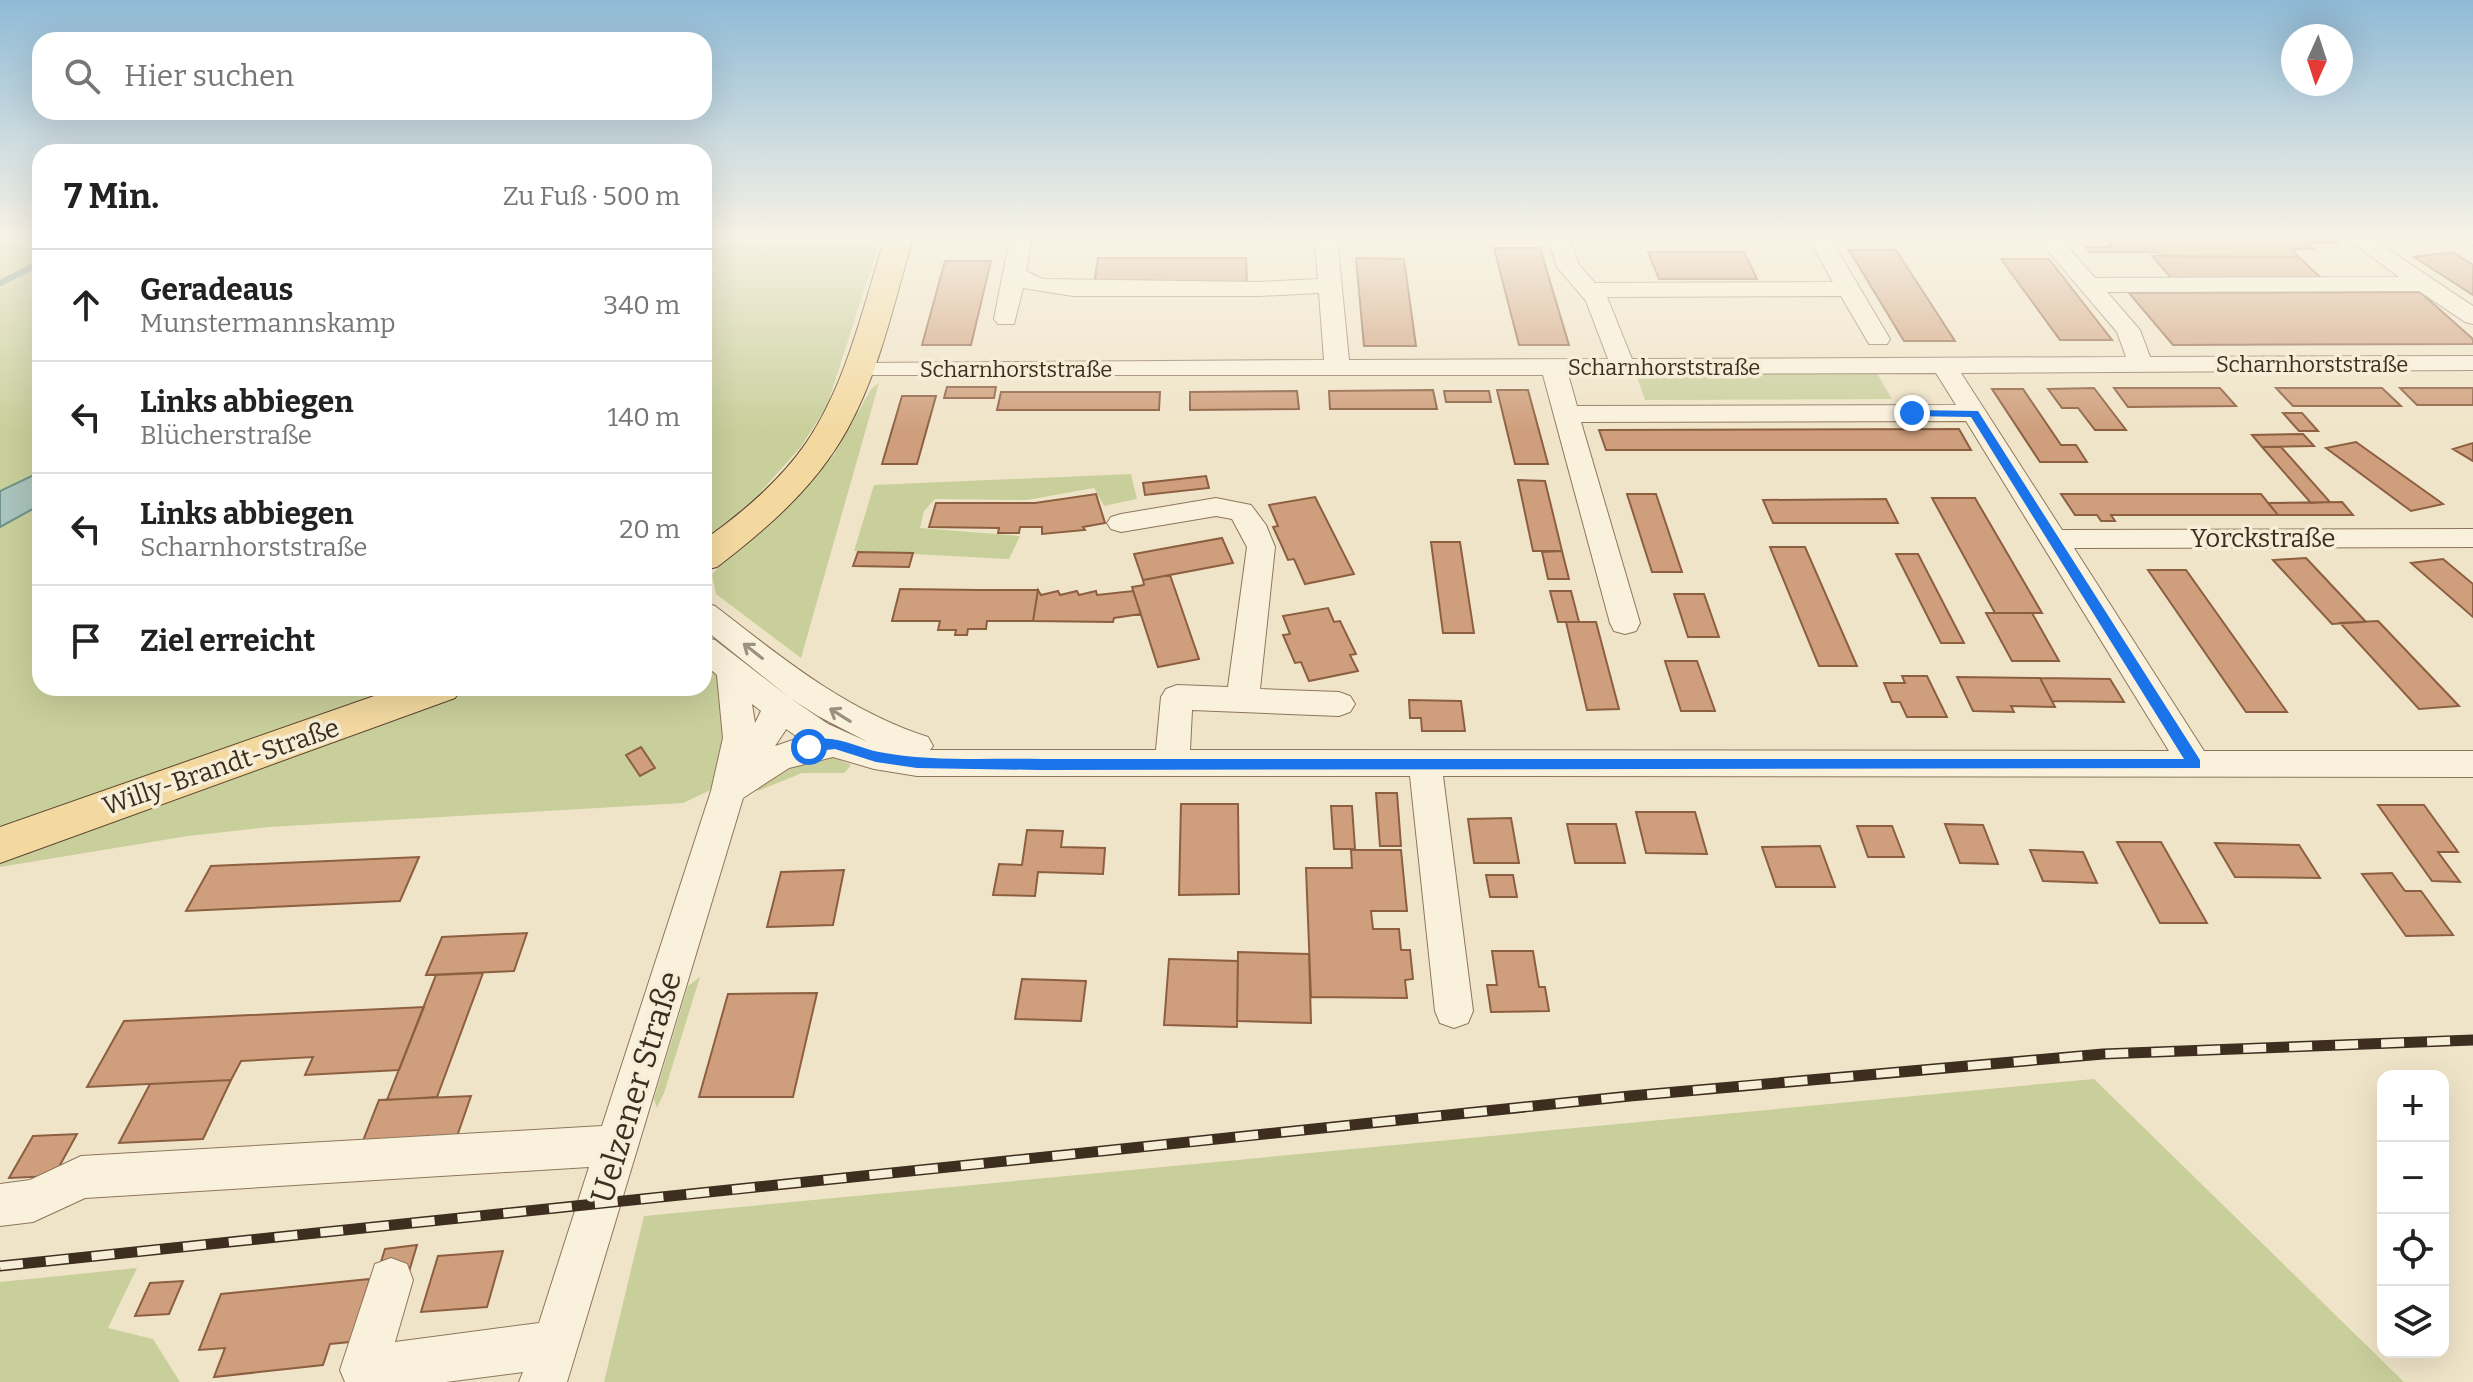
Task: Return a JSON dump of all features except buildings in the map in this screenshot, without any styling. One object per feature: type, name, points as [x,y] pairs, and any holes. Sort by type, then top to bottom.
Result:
[{"type":"main road","points":[[712,552],[751,522],[798,476],[831,429],[856,370],[878,302]]},
{"type":"main road","name":"Willy-Brandt-Straße","points":[[0,845],[419,696]]},
{"type":"street","points":[[1006,319],[1009,302]]},
{"type":"street","points":[[1331,302],[1337,368]]},
{"type":"street","points":[[1598,302],[1623,367]]},
{"type":"street","points":[[1856,302],[1878,339]]},
{"type":"street","points":[[2105,302],[2128,330],[2141,365]]},
{"type":"street","points":[[2447,302],[2463,316]]},
{"type":"street","name":"Scharnhorststraße","points":[[856,370],[2473,363]]},
{"type":"street","points":[[1944,365],[2195,764]]},
{"type":"street","points":[[1553,367],[1625,623]]},
{"type":"street","name":"Scharnhorststraße","points":[[1566,414],[1974,413]]},
{"type":"street","points":[[1121,523],[1216,507],[1241,511],[1252,525],[1261,547],[1245,658],[1243,700]]},
{"type":"street","name":"Yorckstraße","points":[[2053,539],[2473,538]]},
{"type":"street","points":[[712,621],[835,744],[876,757],[917,763],[2473,764]]},
{"type":"street","points":[[712,654],[732,670],[891,740],[993,763]]},
{"type":"street","name":"Uelzener Straße","points":[[549,1363],[728,791],[740,738],[732,670]]},
{"type":"street","points":[[1172,765],[1177,697],[1339,704]]},
{"type":"street","points":[[740,738],[759,716],[791,698]]},
{"type":"street","name":"Uelzener Straße","points":[[728,791],[791,698]]},
{"type":"street","points":[[728,791],[759,765],[786,754],[835,744]]},
{"type":"street","points":[[1425,764],[1454,1011]]},
{"type":"street","points":[[0,1205],[33,1201],[81,1177],[617,1145]]},
{"type":"street","points":[[391,1280],[363,1370],[549,1363]]},
{"type":"green space","points":[[0,302],[32,302],[32,696],[379,696],[0,827]]},
{"type":"green space","points":[[712,302],[860,302],[827,406],[800,448],[756,497],[712,534]]},
{"type":"green space","points":[[1875,370],[1892,399],[1645,400],[1635,371]]},
{"type":"green space","points":[[879,383],[801,658],[716,594],[712,575],[725,559],[789,504],[834,455],[871,389]]},
{"type":"green space","points":[[1131,474],[1137,499],[1104,506],[1094,488],[1027,500],[935,499],[924,511],[920,528],[1020,536],[1009,559],[854,551],[874,485]]},
{"type":"green space","points":[[712,668],[727,680],[727,739],[715,788],[683,803],[270,827],[188,836],[0,867],[0,860],[458,696],[712,696]]},
{"type":"green space","points":[[829,755],[851,765],[844,773],[802,773],[758,791],[754,777]]},
{"type":"green space","points":[[700,977],[657,1108],[654,1099],[688,986]]},
{"type":"green space","points":[[2094,1079],[2404,1382],[604,1382],[644,1216]]},
{"type":"green space","points":[[137,1268],[108,1328],[153,1339],[180,1382],[0,1382],[0,1282]]},
{"type":"water","points":[[32,476],[32,509],[0,527],[0,491]]},
{"type":"railway","points":[[0,1266],[1630,1096],[2103,1054],[2473,1040]]},
{"type":"route","points":[[809,747],[835,744],[876,757],[917,763],[1041,765],[1647,762],[2195,764],[1974,413],[1912,413]]}]
